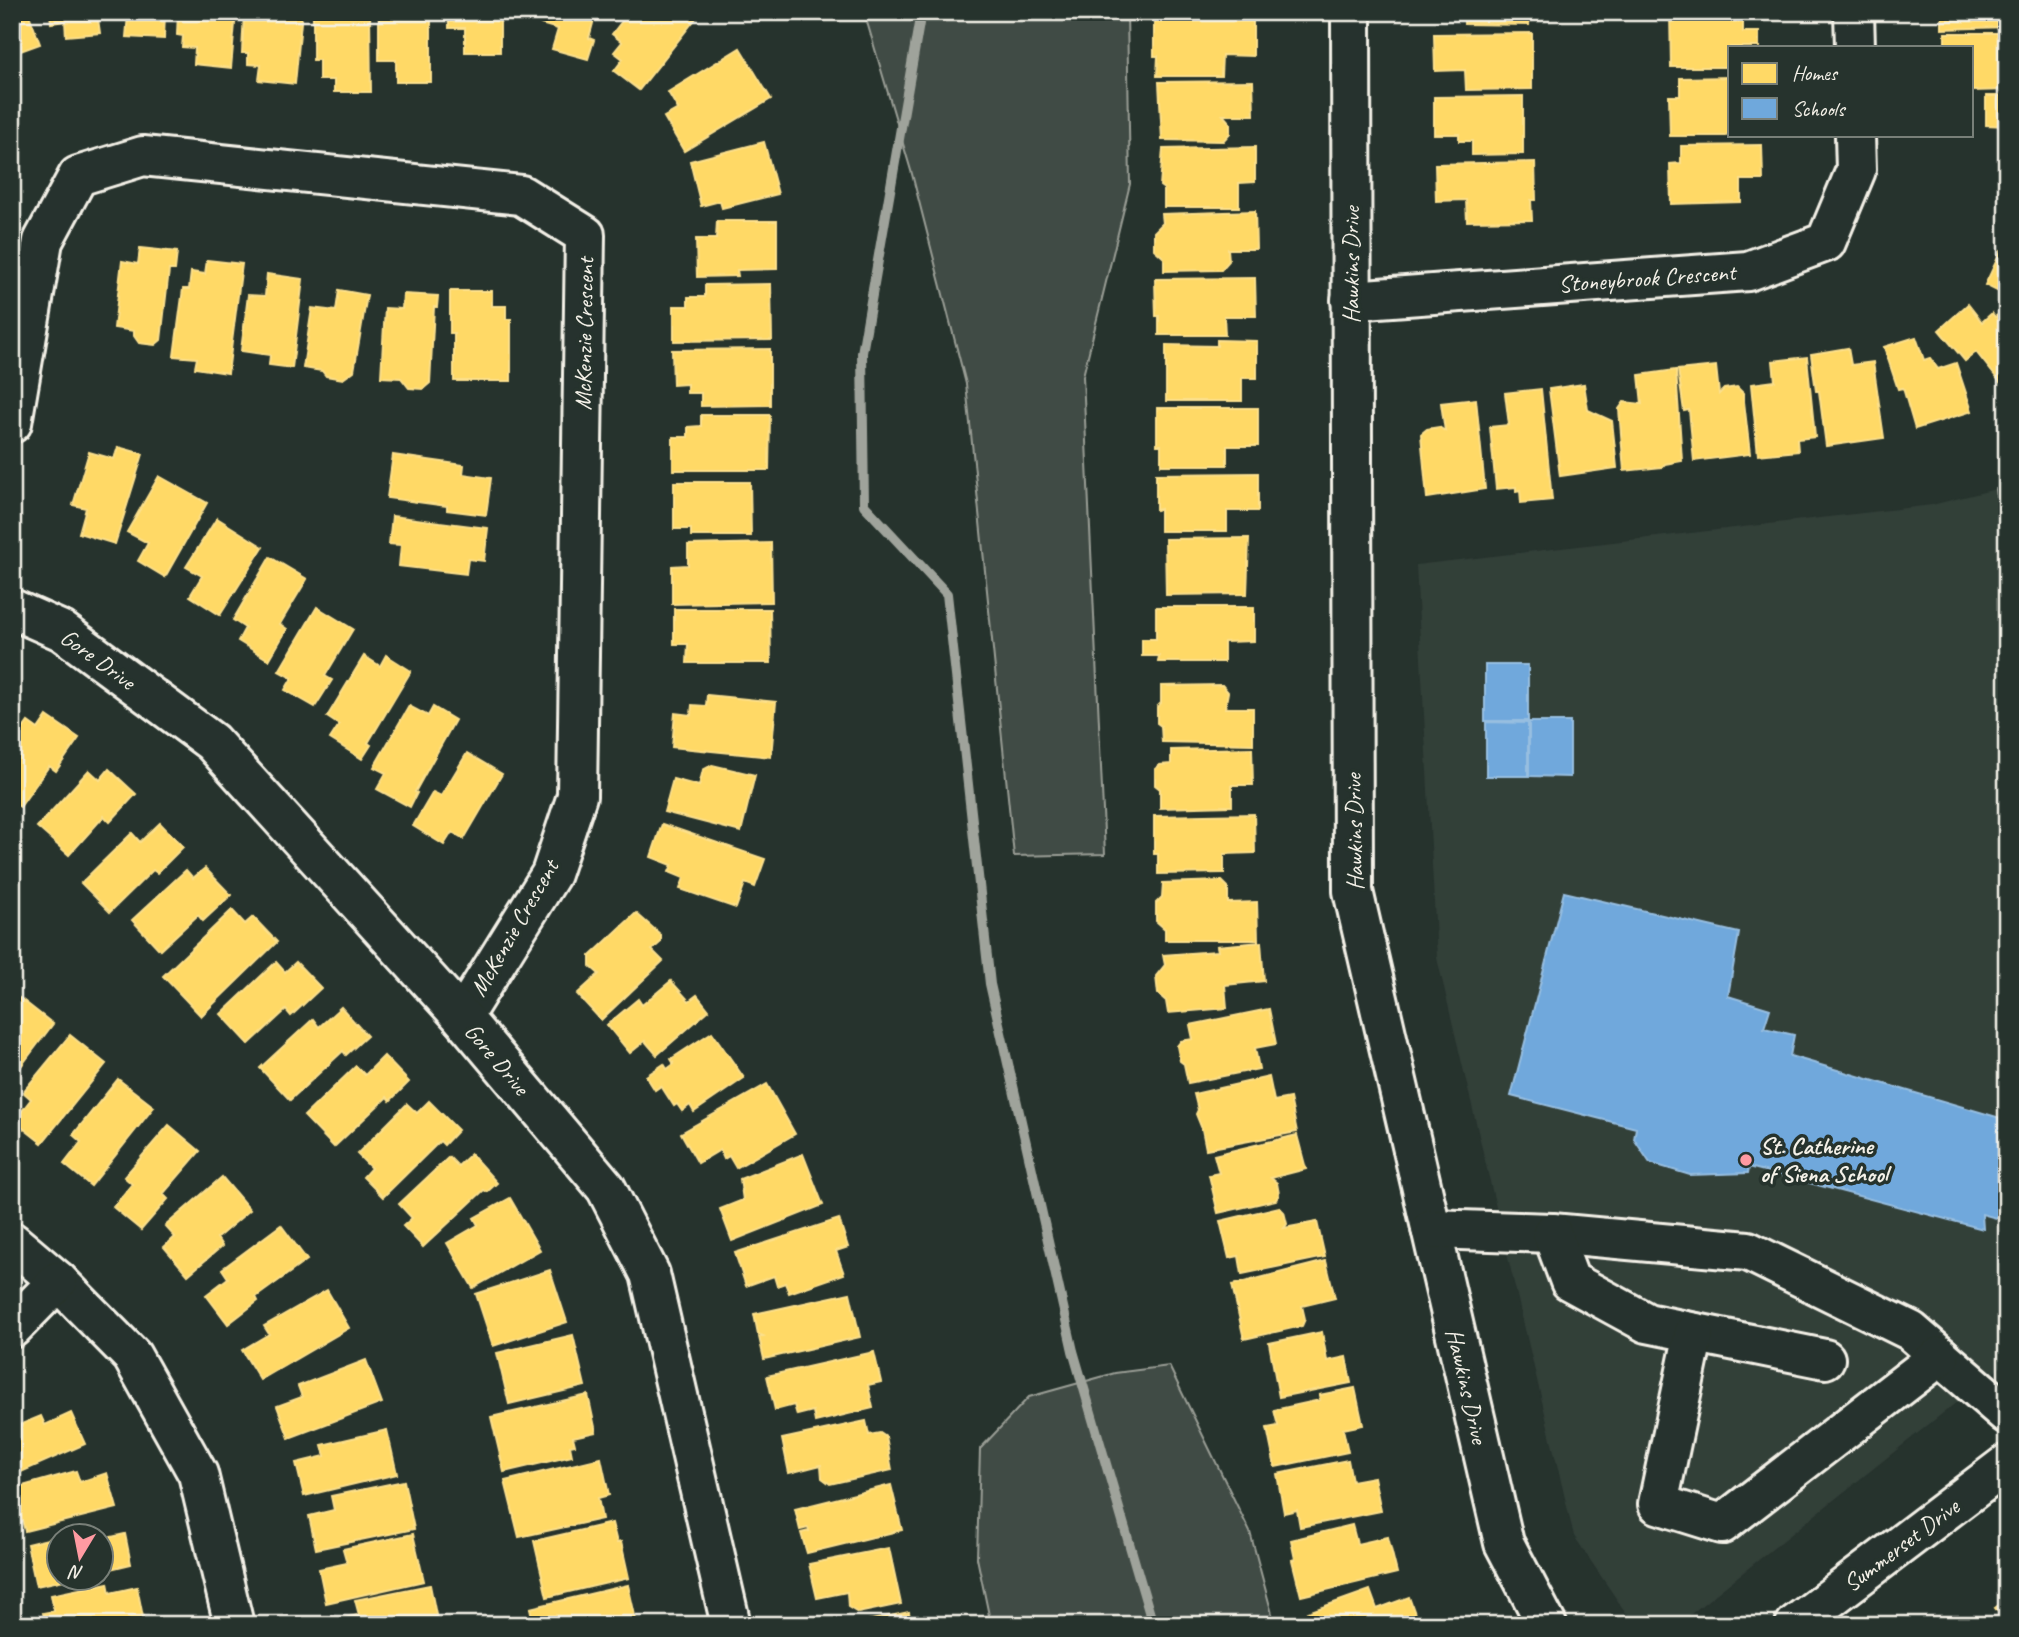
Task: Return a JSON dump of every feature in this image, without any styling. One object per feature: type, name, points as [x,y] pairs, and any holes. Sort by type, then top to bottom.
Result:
[{"type":"street","name":"Hawkins Drive","points":[[1351,12],[1353,891],[1504,1543],[1547,1625]]},
{"type":"street","points":[[1854,12],[1854,46]]},
{"type":"street","name":"Stoneybrook Crescent","points":[[1351,300],[1748,271],[1826,242],[1856,170],[1855,136]]},
{"type":"street","name":"McKenzie Crescent","points":[[12,423],[43,241],[78,176],[143,156],[521,195],[585,235],[577,796],[551,874],[462,1017]]},
{"type":"street","name":"Gore Drive","points":[[12,609],[62,631],[212,742],[462,1017],[606,1188],[650,1274],[731,1625]]},
{"type":"street","points":[[1431,1229],[1552,1233],[1748,1251],[1911,1331],[2007,1414]]},
{"type":"street","points":[[1552,1233],[1570,1281],[1647,1323],[1825,1359]]},
{"type":"street","points":[[12,1242],[58,1281],[132,1356],[198,1474],[234,1625]]},
{"type":"street","points":[[12,1328],[58,1281]]},
{"type":"street","points":[[1694,1333],[1658,1504],[1722,1524],[1940,1356]]},
{"type":"street","name":"Summerset Drive","points":[[1796,1625],[2007,1464]]},
{"type":"shaded area","points":[[864,12],[1127,12],[1130,184],[1083,376],[1105,854],[1014,856],[966,384],[912,174]]},
{"type":"shaded area","points":[[2007,483],[2007,584],[1996,489]]},
{"type":"shaded area","name":"St. Catherine of Siena School","points":[[1996,489],[2007,584],[2007,1362],[1677,1625],[1634,1625],[1574,1536],[1437,958],[1416,565],[1932,505]]},
{"type":"shaded area","points":[[1169,1366],[1250,1532],[1275,1625],[991,1625],[977,1558],[980,1449],[1029,1397],[1115,1373]]},
{"type":"building: Homes","points":[[12,12],[28,12],[40,44],[12,54]]},
{"type":"building: Homes","points":[[50,12],[97,12],[100,33],[66,36],[65,21],[51,23]]},
{"type":"building: Homes","points":[[112,12],[165,12],[164,39],[126,37],[128,15]]},
{"type":"building: Homes","points":[[178,12],[236,12],[231,68],[194,64],[195,48],[182,47],[183,36],[177,35]]},
{"type":"building: Homes","points":[[244,12],[302,12],[295,84],[259,80],[261,65],[248,64],[248,53],[242,53]]},
{"type":"building: Homes","points":[[313,12],[370,12],[371,92],[334,92],[334,80],[319,80],[319,60],[313,60]]},
{"type":"building: Homes","points":[[379,12],[431,12],[431,82],[396,82],[396,60],[379,60]]},
{"type":"building: Homes","points":[[449,12],[500,12],[500,52],[465,52],[465,28],[449,28]]},
{"type":"building: Homes","points":[[544,12],[596,12],[589,38],[594,40],[588,59],[552,49],[558,29],[541,24]]},
{"type":"building: Homes","points":[[629,12],[700,13],[639,90],[614,71],[623,59],[614,52],[622,42],[612,34]]},
{"type":"building: Homes","points":[[1464,12],[1530,12],[1529,25],[1464,24]]},
{"type":"building: Homes","points":[[1670,12],[1743,12],[1743,32],[1759,32],[1759,46],[1728,46],[1728,67],[1671,67]]},
{"type":"building: Homes","points":[[1942,12],[2007,12],[2007,27],[1942,29]]},
{"type":"building: Homes","points":[[1154,18],[1253,18],[1253,56],[1222,55],[1221,76],[1157,76]]},
{"type":"building: Homes","points":[[1532,33],[1532,89],[1466,90],[1465,70],[1435,71],[1434,34]]},
{"type":"building: Homes","points":[[1945,33],[2007,33],[2007,90],[1974,91],[1974,46],[1945,46]]},
{"type":"building: Homes","points":[[740,48],[771,99],[684,151],[664,117],[678,109],[668,92]]},
{"type":"building: Homes","points":[[1728,77],[1726,136],[1670,136],[1669,96],[1680,96],[1680,78]]},
{"type":"building: Homes","points":[[1253,81],[1254,115],[1223,115],[1230,123],[1230,133],[1223,141],[1162,140],[1159,82]]},
{"type":"building: Homes","points":[[1523,96],[1523,154],[1472,155],[1472,141],[1459,141],[1459,134],[1434,134],[1434,97]]},
{"type":"building: Homes","points":[[1986,96],[2007,96],[2007,126],[1986,125]]},
{"type":"building: Homes","points":[[764,142],[778,194],[722,208],[720,201],[701,206],[690,161]]},
{"type":"building: Homes","points":[[1762,145],[1763,180],[1741,180],[1741,202],[1671,204],[1670,164],[1681,163],[1681,146]]},
{"type":"building: Homes","points":[[1255,147],[1255,182],[1239,183],[1239,207],[1164,207],[1164,189],[1160,186],[1163,149]]},
{"type":"building: Homes","points":[[1535,162],[1536,200],[1531,200],[1532,220],[1467,221],[1466,200],[1436,201],[1435,164]]},
{"type":"building: Homes","points":[[1255,211],[1256,249],[1228,249],[1229,261],[1221,270],[1164,271],[1164,258],[1154,249],[1154,232],[1163,223],[1162,214]]},
{"type":"building: Homes","points":[[717,221],[777,221],[777,269],[737,270],[738,276],[697,277],[696,239],[716,239]]},
{"type":"building: Homes","points":[[140,248],[177,252],[175,270],[169,270],[161,340],[155,345],[139,343],[134,331],[114,328],[122,261],[138,264]]},
{"type":"building: Homes","points":[[2001,251],[2007,254],[2007,296],[1985,285]]},
{"type":"building: Homes","points":[[207,260],[242,264],[228,373],[195,368],[197,358],[174,356],[183,289],[189,289],[191,272],[205,274]]},
{"type":"building: Homes","points":[[267,274],[303,279],[292,368],[269,365],[270,355],[241,351],[248,295],[265,296]]},
{"type":"building: Homes","points":[[1255,278],[1256,316],[1224,316],[1225,335],[1159,335],[1155,279]]},
{"type":"building: Homes","points":[[771,284],[772,340],[674,341],[674,306],[688,306],[688,297],[705,297],[705,285]]},
{"type":"building: Homes","points":[[339,290],[367,295],[354,371],[343,379],[326,376],[322,371],[303,368],[312,308],[336,311]]},
{"type":"building: Homes","points":[[450,291],[492,291],[492,306],[506,306],[506,319],[511,319],[511,381],[454,381],[454,333],[450,333]]},
{"type":"building: Homes","points":[[403,294],[438,296],[437,307],[434,307],[430,383],[423,389],[409,388],[401,378],[381,377],[385,308],[402,309]]},
{"type":"building: Homes","points":[[1968,304],[1982,322],[1992,313],[1995,317],[2007,308],[2007,391],[1976,352],[1965,361],[1939,330]]},
{"type":"building: Homes","points":[[1916,337],[1924,360],[1930,358],[1938,369],[1956,363],[1972,411],[1915,429],[1903,388],[1898,389],[1884,347]]},
{"type":"building: Homes","points":[[1217,340],[1257,341],[1257,378],[1242,378],[1242,401],[1166,401],[1166,345],[1217,346]]},
{"type":"building: Homes","points":[[1848,348],[1851,365],[1873,362],[1884,438],[1826,446],[1811,354]]},
{"type":"building: Homes","points":[[770,349],[770,405],[701,406],[701,393],[687,393],[687,384],[673,385],[672,350]]},
{"type":"building: Homes","points":[[1807,357],[1815,437],[1797,439],[1798,451],[1758,455],[1751,384],[1775,381],[1773,361]]},
{"type":"building: Homes","points":[[1716,366],[1719,394],[1724,389],[1737,387],[1743,393],[1750,454],[1694,461],[1689,410],[1684,411],[1678,370]]},
{"type":"building: Homes","points":[[1676,370],[1682,461],[1662,467],[1624,471],[1619,409],[1624,402],[1642,404],[1639,375]]},
{"type":"building: Homes","points":[[1584,384],[1588,410],[1612,421],[1617,468],[1560,476],[1549,389]]},
{"type":"building: Homes","points":[[1541,389],[1552,500],[1521,503],[1520,490],[1516,491],[1516,487],[1496,489],[1490,427],[1509,425],[1505,393]]},
{"type":"building: Homes","points":[[1476,399],[1485,489],[1427,498],[1421,434],[1427,429],[1439,427],[1445,431],[1441,403]]},
{"type":"building: Homes","points":[[1157,408],[1258,408],[1258,446],[1227,446],[1227,465],[1161,465],[1161,445],[1157,445]]},
{"type":"building: Homes","points":[[701,415],[770,415],[769,470],[673,470],[673,437],[688,437],[688,427],[701,426]]},
{"type":"building: Homes","points":[[118,447],[143,454],[115,544],[79,533],[86,508],[73,505],[89,452],[114,459]]},
{"type":"building: Homes","points":[[393,455],[464,465],[463,474],[491,478],[486,515],[447,510],[447,506],[387,498]]},
{"type":"building: Homes","points":[[1258,473],[1258,511],[1227,511],[1227,531],[1160,531],[1160,509],[1156,510],[1156,474]]},
{"type":"building: Homes","points":[[159,476],[207,503],[165,577],[138,561],[148,543],[127,532]]},
{"type":"building: Homes","points":[[674,482],[750,482],[751,536],[691,536],[691,529],[674,529]]},
{"type":"building: Homes","points":[[392,516],[488,528],[484,561],[468,559],[466,574],[399,566],[401,545],[389,544]]},
{"type":"building: Homes","points":[[217,518],[263,547],[220,615],[190,596],[202,576],[186,567]]},
{"type":"building: Homes","points":[[1249,538],[1247,594],[1166,595],[1165,539]]},
{"type":"building: Homes","points":[[771,543],[772,602],[672,604],[672,566],[688,565],[688,545]]},
{"type":"building: Homes","points":[[270,557],[307,579],[280,624],[287,629],[269,660],[238,641],[245,628],[233,620]]},
{"type":"building: Homes","points":[[317,607],[353,629],[325,676],[332,680],[315,707],[285,690],[292,678],[279,671]]},
{"type":"building: Homes","points":[[1156,607],[1254,607],[1254,641],[1224,642],[1224,662],[1158,662],[1159,656],[1142,656],[1142,639],[1156,639]]},
{"type":"building: Homes","points":[[674,609],[770,609],[771,663],[687,663],[688,644],[674,644]]},
{"type":"building: Homes","points":[[386,655],[411,671],[368,743],[371,745],[362,759],[330,739],[339,725],[327,717],[364,656],[380,666]]},
{"type":"building: Homes","points":[[1222,685],[1228,692],[1225,708],[1253,708],[1253,744],[1162,742],[1161,726],[1157,723],[1161,686]]},
{"type":"building: Homes","points":[[707,695],[776,702],[771,757],[672,747],[675,713],[691,715],[692,705],[706,706]]},
{"type":"building: Homes","points":[[409,706],[428,716],[433,707],[455,720],[415,792],[417,793],[410,807],[377,789],[386,773],[374,767]]},
{"type":"building: Homes","points":[[47,716],[79,738],[56,771],[49,766],[20,807],[12,802],[12,744],[28,722],[38,729]]},
{"type":"building: Homes","points":[[1252,748],[1253,785],[1232,785],[1232,806],[1160,808],[1160,789],[1155,785],[1155,769],[1160,765],[1171,764],[1171,750]]},
{"type":"building: Homes","points":[[467,753],[502,774],[464,839],[452,832],[444,845],[413,826],[433,792],[441,796]]},
{"type":"building: Homes","points":[[712,765],[755,775],[741,832],[664,812],[673,779],[699,786],[703,770]]},
{"type":"building: Homes","points":[[109,769],[136,794],[110,822],[104,816],[69,855],[37,827],[89,770],[100,780]]},
{"type":"building: Homes","points":[[1254,814],[1255,853],[1224,854],[1224,873],[1158,874],[1158,854],[1154,854],[1154,816]]},
{"type":"building: Homes","points":[[160,823],[183,847],[157,873],[153,870],[110,912],[81,883],[132,833],[140,842]]},
{"type":"building: Homes","points":[[662,824],[765,859],[755,887],[745,883],[736,908],[680,889],[684,878],[669,872],[672,865],[651,857]]},
{"type":"building: Homes","points":[[205,868],[231,895],[203,921],[198,915],[160,950],[132,920],[186,870],[193,878]]},
{"type":"building: Homes","points":[[1222,881],[1228,887],[1228,903],[1257,902],[1258,940],[1165,940],[1165,929],[1156,921],[1156,903],[1162,897],[1163,883]]},
{"type":"building: Homes","points":[[232,910],[245,924],[253,917],[277,942],[201,1016],[163,976]]},
{"type":"building: Homes","points":[[636,913],[661,935],[661,942],[652,950],[663,961],[601,1020],[577,994],[599,974],[590,966],[590,956]]},
{"type":"building: Homes","points":[[1261,942],[1264,981],[1225,985],[1227,1008],[1168,1013],[1166,1001],[1158,994],[1156,976],[1165,965],[1163,955],[1218,951],[1217,946]]},
{"type":"building: Homes","points":[[276,962],[285,972],[296,962],[321,988],[291,1016],[286,1010],[249,1044],[221,1014]]},
{"type":"building: Homes","points":[[671,981],[689,1001],[697,995],[709,1010],[657,1055],[645,1041],[630,1053],[607,1025],[638,999],[642,1005]]},
{"type":"building: Homes","points":[[20,998],[53,1024],[12,1078],[12,1008]]},
{"type":"building: Homes","points":[[341,1007],[367,1036],[346,1055],[343,1051],[290,1100],[260,1068],[313,1019],[319,1027]]},
{"type":"building: Homes","points":[[1269,1009],[1276,1044],[1255,1048],[1259,1069],[1188,1083],[1177,1046],[1181,1041],[1193,1039],[1190,1025]]},
{"type":"building: Homes","points":[[712,1032],[744,1078],[694,1112],[690,1105],[682,1111],[677,1104],[674,1106],[661,1086],[655,1090],[646,1076],[664,1064],[667,1069],[674,1064],[671,1059]]},
{"type":"building: Homes","points":[[70,1035],[106,1064],[42,1143],[14,1121],[31,1099],[23,1092]]},
{"type":"building: Homes","points":[[384,1056],[409,1082],[390,1101],[387,1097],[334,1147],[304,1116],[356,1066],[365,1075]]},
{"type":"building: Homes","points":[[1269,1077],[1274,1101],[1290,1098],[1297,1132],[1206,1149],[1196,1114],[1198,1110],[1194,1094]]},
{"type":"building: Homes","points":[[118,1079],[154,1107],[91,1186],[64,1164],[81,1142],[73,1135]]},
{"type":"building: Homes","points":[[767,1084],[795,1134],[736,1168],[729,1156],[724,1159],[720,1150],[698,1163],[681,1133]]},
{"type":"building: Homes","points":[[429,1101],[458,1130],[444,1145],[440,1141],[383,1197],[363,1177],[371,1168],[357,1154],[407,1104],[417,1113]]},
{"type":"building: Homes","points":[[169,1125],[200,1151],[163,1194],[168,1199],[141,1230],[113,1207],[132,1184],[124,1177]]},
{"type":"building: Homes","points":[[1297,1135],[1306,1169],[1271,1178],[1277,1183],[1279,1194],[1276,1200],[1218,1213],[1209,1175],[1219,1173],[1214,1155]]},
{"type":"building: Homes","points":[[471,1154],[497,1183],[487,1192],[484,1190],[423,1247],[403,1226],[412,1218],[399,1204],[449,1157],[458,1166]]},
{"type":"building: Homes","points":[[803,1154],[823,1205],[732,1241],[720,1209],[743,1200],[740,1179]]},
{"type":"building: Homes","points":[[222,1177],[250,1210],[217,1238],[222,1246],[188,1275],[164,1247],[175,1237],[165,1226]]},
{"type":"building: Homes","points":[[510,1198],[540,1250],[473,1288],[447,1243],[478,1225],[474,1218]]},
{"type":"building: Homes","points":[[1279,1207],[1284,1212],[1287,1224],[1284,1228],[1317,1222],[1325,1257],[1242,1274],[1239,1256],[1229,1258],[1220,1221]]},
{"type":"building: Homes","points":[[839,1219],[848,1247],[836,1251],[844,1274],[789,1293],[785,1283],[777,1286],[774,1276],[746,1286],[735,1253]]},
{"type":"building: Homes","points":[[281,1225],[307,1260],[256,1297],[258,1301],[228,1324],[206,1295],[228,1278],[222,1269]]},
{"type":"building: Homes","points":[[1326,1261],[1335,1298],[1302,1306],[1305,1319],[1302,1326],[1244,1339],[1232,1285]]},
{"type":"building: Homes","points":[[550,1270],[567,1322],[493,1346],[476,1294]]},
{"type":"building: Homes","points":[[327,1290],[349,1328],[260,1380],[242,1350],[269,1334],[264,1326]]},
{"type":"building: Homes","points":[[850,1293],[860,1337],[764,1359],[759,1337],[763,1336],[758,1334],[754,1314]]},
{"type":"building: Homes","points":[[1322,1332],[1327,1361],[1346,1357],[1351,1383],[1279,1397],[1269,1343]]},
{"type":"building: Homes","points":[[573,1335],[585,1386],[509,1404],[497,1353]]},
{"type":"building: Homes","points":[[874,1352],[881,1382],[868,1385],[873,1408],[815,1422],[813,1411],[797,1415],[794,1405],[775,1410],[767,1376]]},
{"type":"building: Homes","points":[[366,1360],[382,1403],[289,1438],[277,1406],[302,1397],[298,1386]]},
{"type":"building: Homes","points":[[1355,1388],[1363,1425],[1343,1429],[1348,1452],[1275,1467],[1267,1428],[1278,1426],[1274,1410],[1320,1400],[1319,1395]]},
{"type":"building: Homes","points":[[588,1395],[596,1432],[573,1437],[575,1445],[570,1446],[572,1456],[504,1472],[491,1417]]},
{"type":"building: Homes","points":[[71,1413],[85,1444],[12,1476],[12,1428],[41,1416],[45,1425]]},
{"type":"building: Homes","points":[[866,1421],[869,1435],[880,1433],[886,1437],[892,1470],[830,1484],[822,1478],[821,1465],[789,1473],[782,1439]]},
{"type":"building: Homes","points":[[387,1430],[397,1474],[304,1496],[296,1463],[325,1456],[322,1445]]},
{"type":"building: Homes","points":[[601,1458],[609,1495],[598,1498],[602,1519],[519,1537],[505,1481]]},
{"type":"building: Homes","points":[[1348,1460],[1352,1481],[1374,1477],[1381,1511],[1300,1527],[1297,1510],[1284,1513],[1277,1474]]},
{"type":"building: Homes","points":[[76,1471],[80,1482],[107,1473],[117,1508],[61,1522],[46,1522],[46,1526],[25,1531],[21,1517],[15,1514],[12,1489]]},
{"type":"building: Homes","points":[[404,1481],[414,1529],[316,1549],[309,1516],[334,1510],[331,1496]]},
{"type":"building: Homes","points":[[891,1485],[902,1530],[807,1553],[801,1533],[809,1531],[808,1528],[800,1530],[795,1509]]},
{"type":"building: Homes","points":[[612,1523],[617,1543],[621,1542],[629,1578],[547,1597],[534,1541]]},
{"type":"building: Homes","points":[[1352,1525],[1357,1544],[1388,1537],[1397,1573],[1301,1596],[1292,1560],[1295,1559],[1291,1540]]},
{"type":"building: Homes","points":[[125,1534],[131,1564],[116,1568],[116,1536]]},
{"type":"building: Homes","points":[[413,1534],[424,1581],[326,1603],[319,1569],[347,1563],[343,1549]]},
{"type":"building: Homes","points":[[46,1539],[46,1584],[36,1586],[27,1544]]},
{"type":"building: Homes","points":[[889,1548],[901,1604],[858,1613],[848,1607],[847,1592],[817,1598],[809,1564]]},
{"type":"building: Homes","points":[[430,1585],[438,1625],[334,1625],[333,1620],[359,1615],[355,1600]]},
{"type":"building: Homes","points":[[628,1585],[636,1620],[616,1625],[534,1625],[530,1608]]},
{"type":"building: Homes","points":[[137,1587],[143,1617],[109,1625],[46,1625],[43,1613],[54,1611],[51,1595],[65,1592],[110,1593]]},
{"type":"building: Homes","points":[[1370,1590],[1377,1609],[1409,1597],[1419,1625],[1313,1625],[1308,1612]]},
{"type":"building: Homes","points":[[2007,1599],[2007,1623],[1995,1608]]},
{"type":"building: Homes","points":[[909,1612],[911,1625],[849,1625]]},
{"type":"building: Schools","points":[[1485,665],[1528,665],[1528,721],[1485,721]]},
{"type":"building: Schools","points":[[1486,722],[1528,723],[1528,776],[1486,776]]},
{"type":"building: Schools","points":[[1529,722],[1570,722],[1570,777],[1529,776]]},
{"type":"building: Schools","points":[[1564,892],[1739,933],[1728,996],[1770,1009],[1764,1028],[1794,1035],[1790,1056],[2007,1120],[2007,1221],[1982,1214],[1983,1229],[1749,1167],[1748,1173],[1690,1175],[1650,1163],[1634,1139],[1636,1128],[1511,1096]]},
{"type":"waterway","points":[[921,12],[862,353],[864,505],[947,594],[990,984],[1073,1351],[1153,1625]]},
{"type":"place","name":"St. Catherine of Siena School","points":[[1746,1160]]}]
